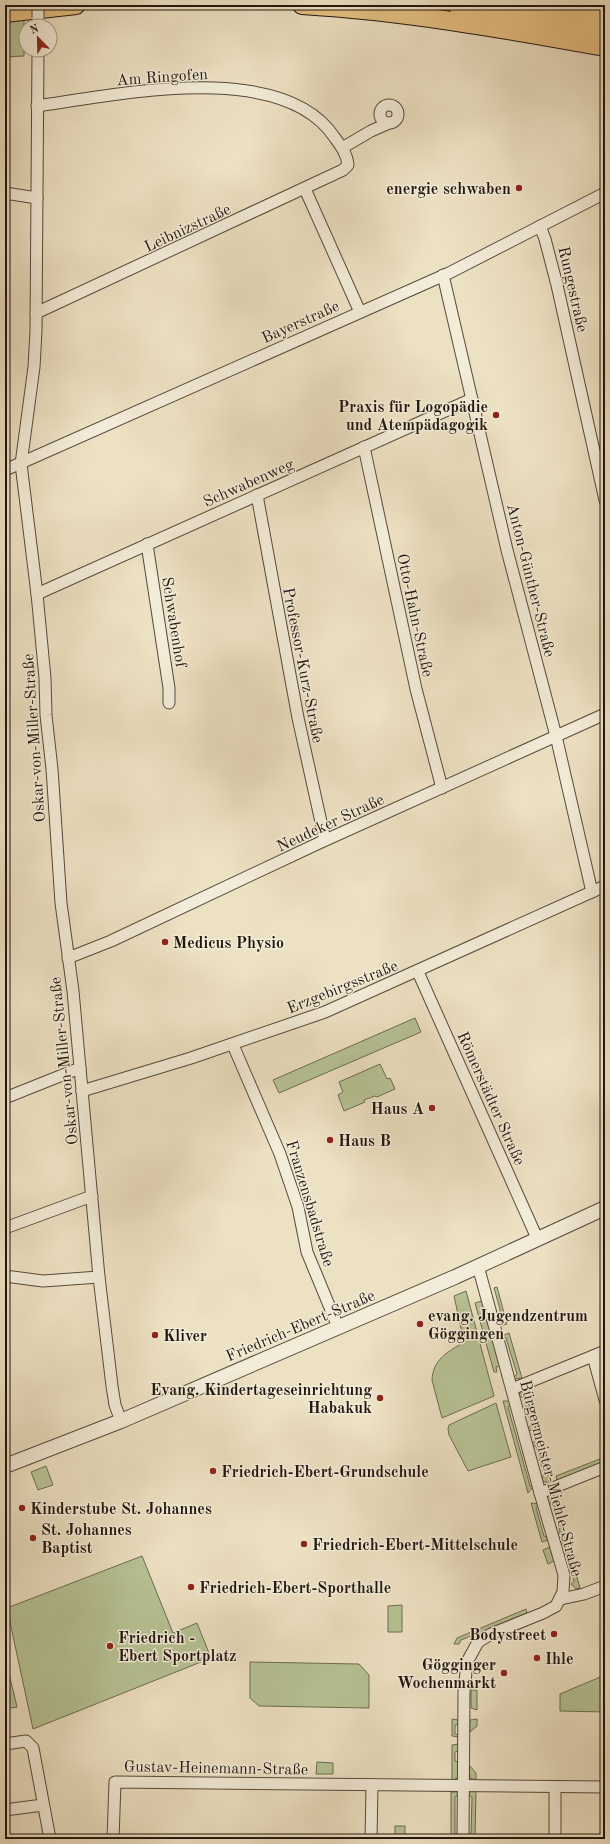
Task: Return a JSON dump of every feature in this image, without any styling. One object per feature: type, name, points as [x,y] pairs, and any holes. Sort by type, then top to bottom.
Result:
[{"type":"highway","points":[[5,13],[76,5]]},
{"type":"highway","points":[[302,5],[357,8],[484,25],[605,46]]},
{"type":"highway","points":[[457,5],[487,9],[605,32]]},
{"type":"highway","points":[[539,5],[605,16]]},
{"type":"highway","points":[[357,8],[416,25],[605,59]]},
{"type":"street","points":[[38,5],[38,18]]},
{"type":"street","name":"Oskar-von-Miller-Straße","points":[[38,58],[36,313],[34,366],[21,464],[37,594],[45,678],[46,715],[52,769],[61,904],[80,1068],[112,1386],[115,1405],[121,1421]]},
{"type":"street","name":"Am Ringofen","points":[[37,106],[159,89],[211,87],[238,90],[282,100],[316,116],[328,127],[348,159],[348,164]]},
{"type":"street","points":[[342,148],[371,131],[395,120],[398,116],[396,108],[387,106],[379,114],[371,131]]},
{"type":"street","points":[[379,114],[382,121],[389,123]]},
{"type":"street","name":"Leibnizstraße","points":[[36,313],[305,189],[343,170],[348,164]]},
{"type":"street","points":[[305,189],[360,312]]},
{"type":"street","points":[[5,192],[37,198]]},
{"type":"street","name":"Bayerstraße","points":[[5,470],[444,275],[605,193]]},
{"type":"street","name":"Rungestraße","points":[[540,226],[546,239],[557,284],[605,500]]},
{"type":"street","name":"Anton-Günther-Straße","points":[[444,275],[507,550],[556,736],[592,892]]},
{"type":"street","name":"Schwabenweg","points":[[37,594],[472,399]]},
{"type":"street","name":"Otto-Hahn-Straße","points":[[364,447],[412,669],[442,788]]},
{"type":"street","name":"Professor-Kurz-Straße","points":[[257,495],[298,718],[325,840]]},
{"type":"street","name":"Schwabenhof","points":[[147,544],[169,688],[169,704]]},
{"type":"street","name":"Neudeker Straße","points":[[68,958],[117,938],[325,840],[605,714]]},
{"type":"street","name":"Erzgebirgsstraße","points":[[82,1091],[233,1045],[324,1012],[418,972],[605,886]]},
{"type":"street","name":"Römerstädter Straße","points":[[418,972],[537,1238]]},
{"type":"street","name":"Franzensbadstraße","points":[[233,1045],[280,1154],[298,1207],[307,1252],[338,1328]]},
{"type":"street","points":[[5,1098],[80,1068]]},
{"type":"street","points":[[5,1228],[92,1196]]},
{"type":"street","name":"Friedrich-Ebert-Straße","points":[[5,1466],[121,1421],[338,1328],[605,1208]]},
{"type":"street","name":"Bürgermeister-Miehle-Straße","points":[[463,1839],[465,1670],[471,1652],[478,1642],[491,1634],[548,1611],[556,1606],[561,1599],[564,1585],[564,1575],[478,1266]]},
{"type":"street","points":[[5,1276],[43,1281],[100,1277]]},
{"type":"street","points":[[512,1389],[605,1351]]},
{"type":"street","points":[[593,1356],[605,1400]]},
{"type":"street","points":[[540,1493],[605,1467]]},
{"type":"street","points":[[561,1599],[584,1594],[605,1586]]},
{"type":"street","points":[[5,1744],[26,1740],[33,1748],[50,1839]]},
{"type":"street","name":"Gustav-Heinemann-Straße","points":[[113,1839],[115,1782],[605,1787]]},
{"type":"street","points":[[371,1839],[372,1785]]},
{"type":"street","points":[[555,1787],[555,1839]]},
{"type":"street","points":[[5,1810],[44,1804]]},
{"type":"green space","points":[[18,20],[18,56],[5,57],[5,22]]},
{"type":"green space","points":[[415,1018],[421,1032],[279,1093],[273,1080]]},
{"type":"green space","points":[[380,1064],[387,1079],[390,1078],[395,1089],[377,1097],[375,1096],[364,1100],[365,1102],[344,1111],[338,1095],[343,1092],[339,1082]]},
{"type":"green space","points":[[497,1287],[507,1324],[500,1326],[500,1309],[494,1288]]},
{"type":"green space","points":[[466,1291],[494,1396],[442,1418],[432,1380],[433,1373],[438,1361],[442,1357],[464,1342],[454,1296]]},
{"type":"green space","points":[[482,1301],[500,1366],[496,1367],[497,1372],[494,1372],[475,1303]]},
{"type":"green space","points":[[509,1333],[522,1378],[515,1379],[514,1377],[517,1374],[506,1338],[503,1338],[502,1336]]},
{"type":"green space","points":[[525,1390],[536,1429],[529,1431],[528,1428],[531,1425],[523,1397],[520,1397],[519,1393]]},
{"type":"green space","points":[[503,1401],[510,1401],[511,1405],[508,1407],[530,1486],[533,1487],[528,1493]]},
{"type":"green space","points":[[496,1403],[511,1457],[468,1471],[449,1435],[449,1425]]},
{"type":"green space","points":[[539,1439],[551,1482],[543,1482],[542,1477],[544,1474],[536,1446],[533,1446],[532,1443]]},
{"type":"green space","points":[[605,1457],[605,1462],[557,1482],[556,1476]]},
{"type":"green space","points":[[46,1466],[53,1485],[38,1490],[31,1472]]},
{"type":"green space","points":[[553,1493],[580,1588],[576,1589],[571,1584],[574,1581],[566,1553],[563,1553],[558,1534],[560,1532],[553,1504],[549,1504],[547,1496]]},
{"type":"green space","points":[[531,1503],[538,1504],[539,1506],[536,1508],[544,1536],[547,1537],[548,1540],[542,1542]]},
{"type":"green space","points":[[550,1547],[554,1561],[548,1564],[543,1550]]},
{"type":"green space","name":"Friedrich - Ebert Sportplatz","points":[[142,1556],[173,1633],[197,1623],[211,1658],[33,1729],[7,1608]]},
{"type":"green space","points":[[402,1605],[402,1632],[388,1632],[388,1606]]},
{"type":"green space","points":[[526,1609],[527,1613],[461,1640],[459,1644],[454,1644],[457,1638]]},
{"type":"green space","points":[[5,1657],[17,1707],[5,1709]]},
{"type":"green space","points":[[250,1662],[359,1664],[369,1675],[369,1708],[259,1706],[250,1698]]},
{"type":"green space","points":[[605,1675],[605,1712],[560,1711],[560,1694]]},
{"type":"green space","points":[[471,1690],[477,1690],[477,1710],[471,1708]]},
{"type":"green space","points":[[452,1719],[459,1720],[459,1724],[455,1725],[455,1734],[459,1735],[459,1737],[452,1736]]},
{"type":"green space","points":[[477,1719],[477,1726],[470,1732],[470,1720]]},
{"type":"green space","points":[[459,1744],[459,1751],[455,1752],[455,1761],[458,1762],[458,1778],[452,1780],[452,1745]]},
{"type":"green space","points":[[317,1762],[333,1763],[333,1774],[316,1774]]},
{"type":"green space","points":[[469,1765],[476,1773],[476,1780],[470,1778]]},
{"type":"green space","points":[[476,1791],[475,1839],[468,1839],[471,1837],[472,1797],[469,1795],[469,1792]]},
{"type":"green space","points":[[451,1792],[458,1792],[458,1795],[455,1797],[455,1837],[458,1839],[451,1839]]},
{"type":"green space","points":[[395,1826],[405,1826],[405,1839],[395,1839]]},
{"type":"place","name":"energie schwaben","points":[[519,188]]},
{"type":"place","name":"Praxis für Logopädie und Atempädagogik","points":[[496,415]]},
{"type":"place","name":"Medicus Physio","points":[[165,942]]},
{"type":"place","name":"Haus A","points":[[432,1108]]},
{"type":"place","name":"Haus B","points":[[330,1140]]},
{"type":"place","name":"evang. Jugendzentrum Göggingen","points":[[420,1324]]},
{"type":"place","name":"Kliver","points":[[155,1335]]},
{"type":"place","name":"Evang. Kindertageseinrichtung Habakuk","points":[[380,1398]]},
{"type":"place","name":"Friedrich-Ebert-Grundschule","points":[[213,1471]]},
{"type":"place","name":"Kinderstube St. Johannes","points":[[22,1508]]},
{"type":"place","name":"St. Johannes Baptist","points":[[33,1538]]},
{"type":"place","name":"Friedrich-Ebert-Mittelschule","points":[[304,1544]]},
{"type":"place","name":"Friedrich-Ebert-Sporthalle","points":[[191,1587]]},
{"type":"place","name":"Bodystreet","points":[[554,1634]]},
{"type":"place","name":"Friedrich - Ebert Sportplatz","points":[[110,1646]]},
{"type":"place","name":"Ihle","points":[[537,1658]]},
{"type":"place","name":"Gögginger Wochenmarkt","points":[[504,1673]]}]
